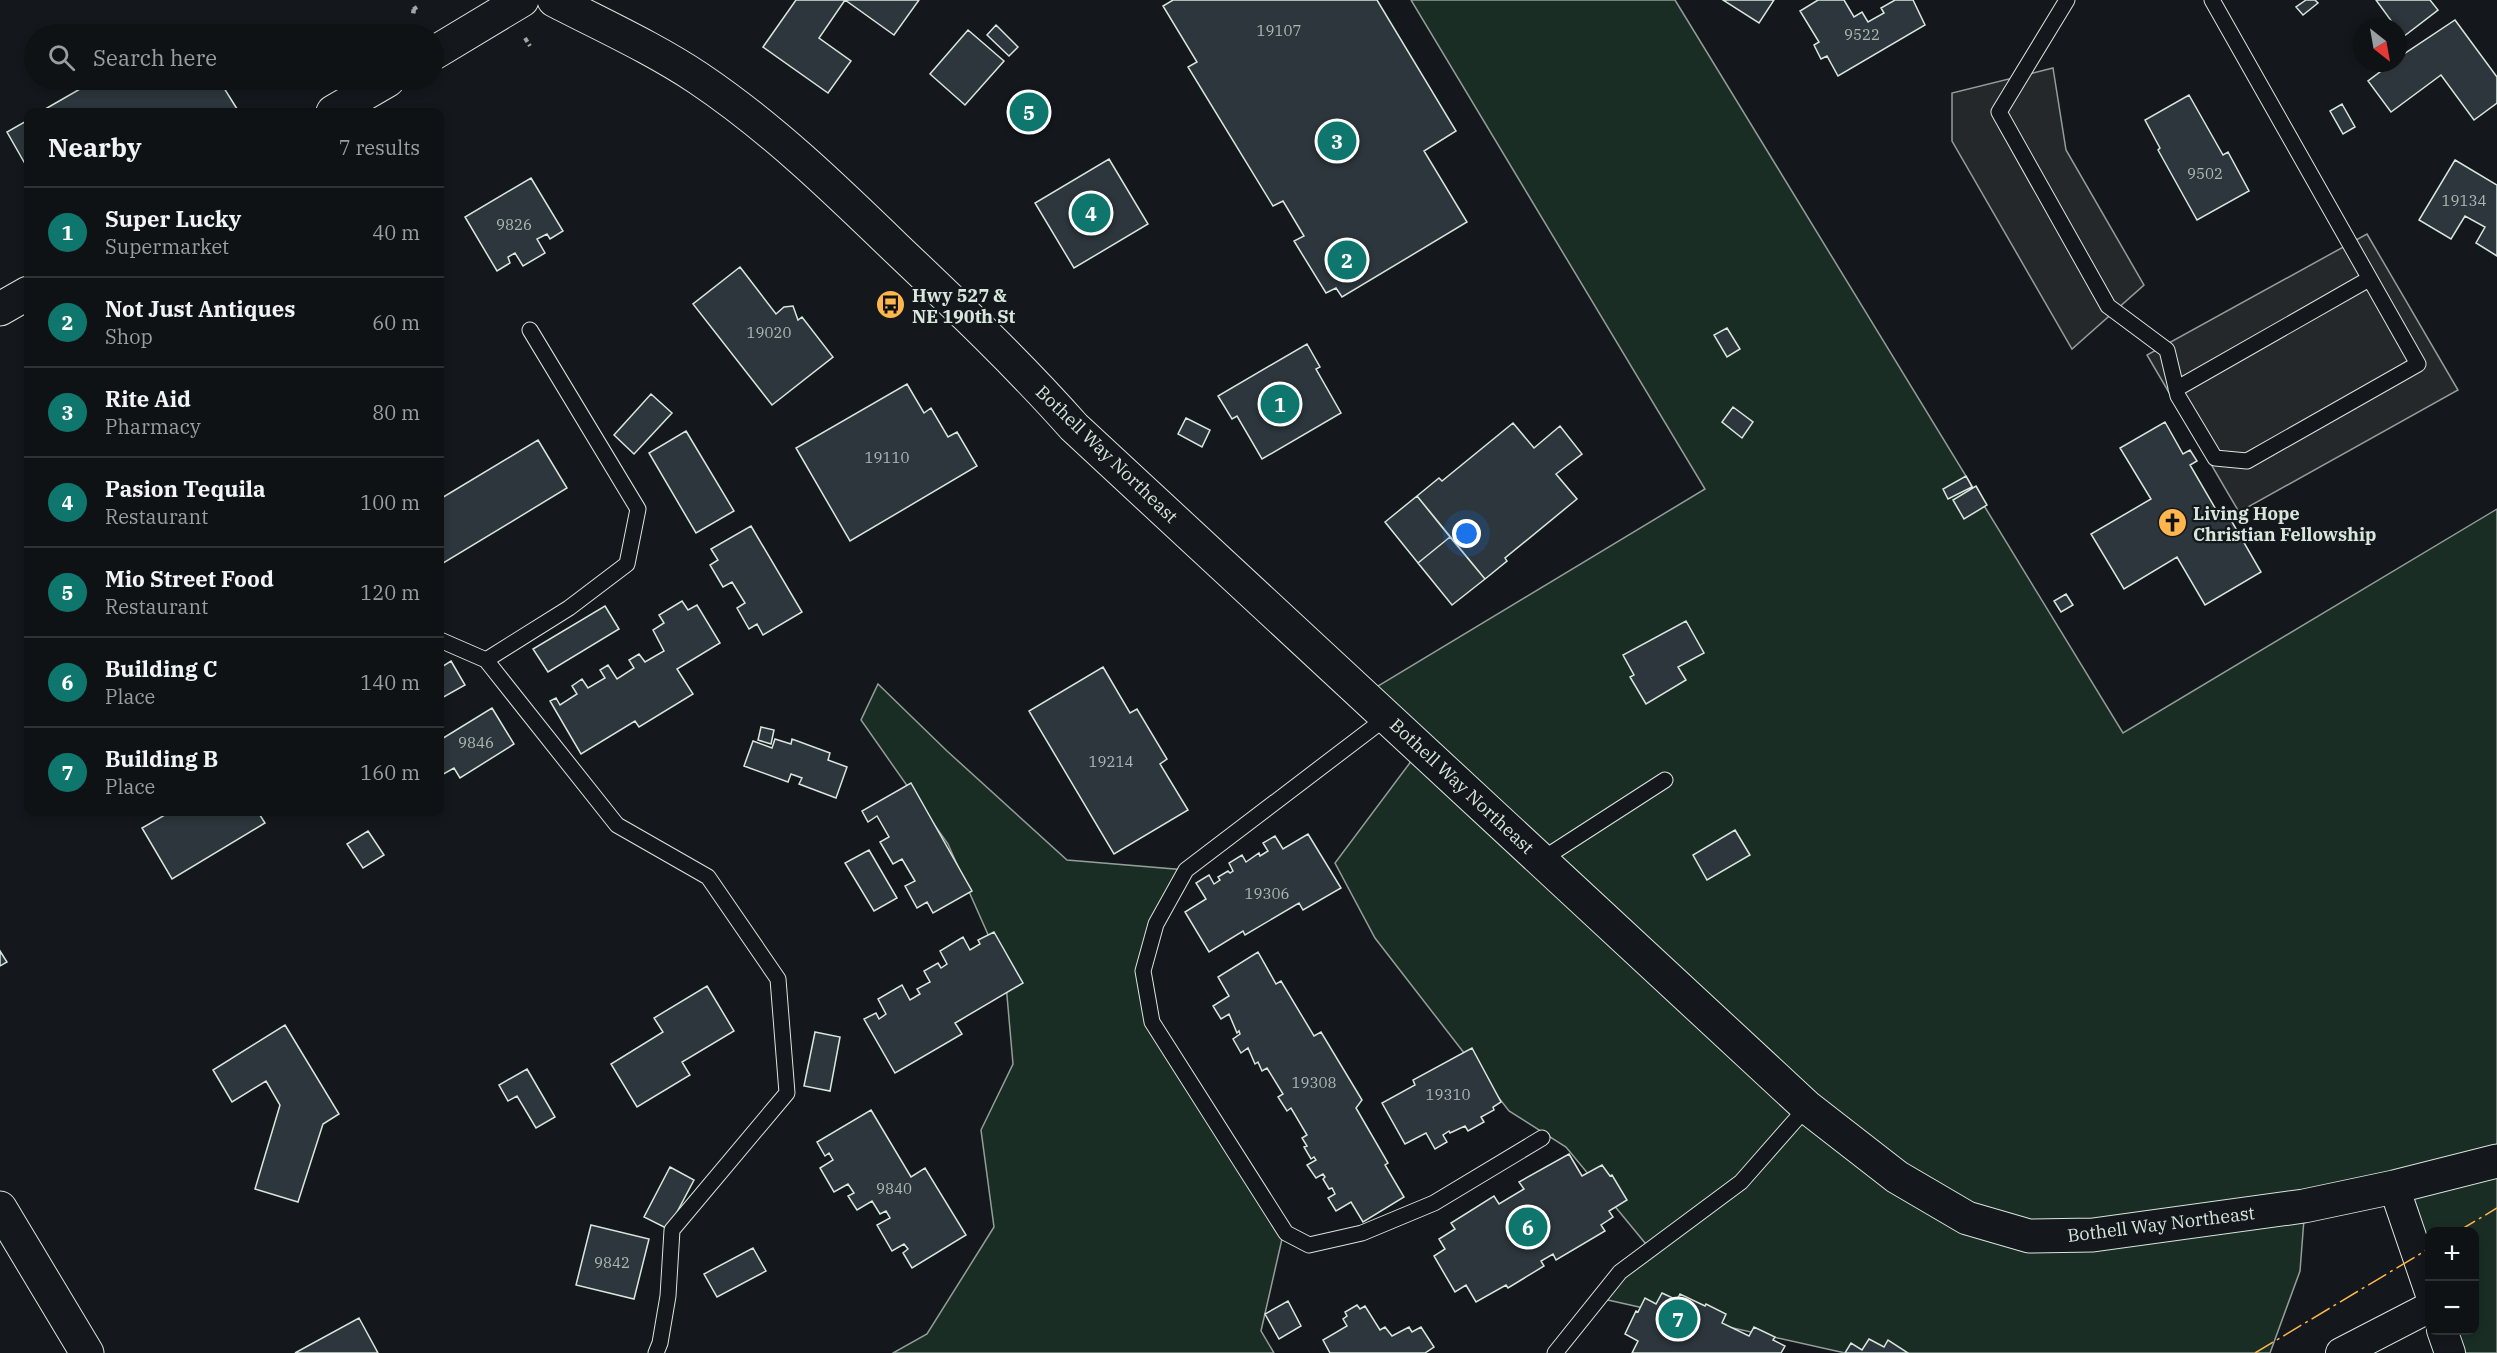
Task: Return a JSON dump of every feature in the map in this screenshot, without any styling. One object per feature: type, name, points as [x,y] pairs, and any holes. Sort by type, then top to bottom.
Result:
[{"type":"main road","points":[[444,47],[522,0]]},
{"type":"main road","name":"Bothell Way Northeast","points":[[554,0],[698,78],[780,140],[827,181],[1025,372],[1074,427],[1807,1107],[1897,1177],[1967,1218],[2029,1236],[2104,1234],[2304,1206],[2394,1187],[2497,1161]]},
{"type":"main road","points":[[340,108],[371,90]]},
{"type":"main road","points":[[0,309],[24,295]]},
{"type":"main road","points":[[0,1208],[87,1353]]},
{"type":"street","points":[[2394,1187],[2426,1281]]},
{"type":"street","points":[[2341,1353],[2425,1310]]},
{"type":"street","points":[[2444,1335],[2450,1353]]},
{"type":"lane","points":[[2067,0],[1999,112],[2108,306],[2167,350],[2178,396],[2215,458],[2247,460],[2418,364],[2212,0]]},
{"type":"lane","points":[[2176,389],[2369,279]]},
{"type":"lane","points":[[486,660],[569,608],[627,564],[638,509],[530,330]]},
{"type":"lane","points":[[444,642],[486,660],[617,825],[708,877],[778,979],[786,1093],[672,1230],[668,1296],[660,1343],[656,1353]]},
{"type":"lane","points":[[1387,717],[1186,870],[1156,924],[1143,971],[1152,1023],[1286,1233],[1309,1245],[1362,1233],[1434,1203],[1542,1138]]},
{"type":"lane","points":[[1541,860],[1665,780]]},
{"type":"lane","points":[[1555,1353],[1620,1272],[1741,1182],[1807,1107]]},
{"type":"path","points":[[525,38],[530,46]]},
{"type":"green space","points":[[1411,0],[1675,0],[2123,733],[2497,509],[2497,1353],[2450,1353],[2443,1335],[2479,1335],[2479,1227],[2425,1227],[2425,1280],[2393,1187],[2305,1206],[2300,1271],[2270,1353],[1845,1353],[1599,1298],[1650,1249],[1566,1147],[1509,1111],[1375,938],[1335,863],[1421,748],[1363,695],[1705,489]]},
{"type":"green space","points":[[878,684],[947,751],[1067,860],[1186,870],[1143,971],[1152,1022],[1282,1239],[1261,1331],[1274,1353],[893,1353],[927,1334],[994,1227],[981,1130],[1013,1064],[1005,973],[948,844],[861,720]]},
{"type":"shaded area","points":[[2053,68],[2066,150],[2144,285],[2072,349],[1952,141],[1952,93]]},
{"type":"shaded area","points":[[2367,234],[2458,390],[2239,512],[2147,355]]},
{"type":"building","points":[[796,0],[845,0],[819,38],[851,61],[828,93],[763,47]]},
{"type":"building","points":[[845,0],[919,0],[894,35]]},
{"type":"building","points":[[1173,0],[1377,0],[1456,131],[1424,151],[1467,222],[1342,297],[1336,288],[1326,293],[1294,241],[1304,236],[1283,201],[1273,206],[1188,67],[1197,62],[1163,6]]},
{"type":"building","points":[[1723,0],[1774,0],[1759,23]]},
{"type":"building","points":[[1818,0],[1844,0],[1854,17],[1862,12],[1868,22],[1884,13],[1881,8],[1895,0],[1913,0],[1925,25],[1838,76],[1827,56],[1821,59],[1814,45],[1819,42],[1800,11]]},
{"type":"building","points":[[2306,0],[2315,0],[2318,3],[2303,15],[2296,7]]},
{"type":"building","points":[[2376,0],[2430,0],[2438,10],[2407,34],[2407,18],[2389,18]]},
{"type":"building","points":[[2455,20],[2497,77],[2497,103],[2474,120],[2441,75],[2391,112],[2368,81],[2380,72],[2407,72],[2407,52]]},
{"type":"building","points":[[996,25],[1018,47],[1009,56],[987,35]]},
{"type":"building","points":[[968,30],[1004,61],[965,105],[930,74]]},
{"type":"building","points":[[78,90],[225,90],[236,108],[47,108]]},
{"type":"building","points":[[2189,95],[2223,155],[2228,152],[2249,191],[2197,220],[2158,150],[2160,148],[2145,120]]},
{"type":"building","points":[[2342,104],[2355,127],[2343,134],[2330,111]]},
{"type":"building","points":[[24,122],[24,162],[7,132]]},
{"type":"building","points":[[1109,159],[1148,224],[1074,268],[1035,203]]},
{"type":"building","points":[[2455,160],[2497,185],[2497,256],[2476,243],[2485,227],[2465,216],[2451,239],[2419,220]]},
{"type":"building","points":[[531,178],[563,231],[550,239],[547,234],[537,239],[545,253],[523,266],[515,253],[508,257],[510,263],[497,271],[465,217]]},
{"type":"building","points":[[740,267],[776,314],[784,307],[793,306],[798,320],[802,317],[833,357],[772,405],[693,304]]},
{"type":"building","points":[[1727,328],[1740,349],[1727,357],[1714,335]]},
{"type":"building","points":[[1307,344],[1320,367],[1316,369],[1341,413],[1262,459],[1237,416],[1232,419],[1218,396]]},
{"type":"building","points":[[907,384],[924,413],[931,408],[948,437],[957,432],[977,466],[850,541],[796,448]]},
{"type":"building","points":[[651,394],[672,413],[634,454],[614,435]]},
{"type":"building","points":[[1733,407],[1753,422],[1742,438],[1722,422]]},
{"type":"building","points":[[1186,418],[1210,430],[1202,447],[1178,434]]},
{"type":"building","name":"Living Hope Christian Fellowship","points":[[2165,422],[2183,454],[2190,450],[2197,461],[2190,465],[2218,513],[2224,508],[2261,572],[2205,605],[2177,557],[2124,589],[2091,534],[2151,499],[2120,448]]},
{"type":"building","points":[[1513,423],[1534,448],[1560,426],[1582,454],[1556,474],[1577,499],[1505,558],[1507,561],[1485,579],[1417,496],[1439,478],[1442,481]]},
{"type":"building","points":[[686,431],[734,511],[696,533],[649,453]]},
{"type":"building","points":[[538,440],[567,488],[444,563],[444,497]]},
{"type":"building","points":[[1966,476],[1972,487],[1948,499],[1943,489]]},
{"type":"building","points":[[1976,486],[1987,505],[1964,519],[1953,500]]},
{"type":"building","points":[[1417,496],[1450,537],[1418,563],[1385,522]]},
{"type":"building","points":[[751,526],[802,612],[763,635],[757,624],[749,629],[737,608],[745,603],[732,582],[723,587],[710,565],[718,560],[711,549]]},
{"type":"building","points":[[1450,537],[1485,579],[1452,605],[1418,563]]},
{"type":"building","points":[[2066,594],[2073,605],[2061,612],[2054,601]]},
{"type":"building","points":[[682,601],[688,610],[697,605],[720,643],[677,669],[693,694],[639,727],[635,721],[581,754],[550,701],[556,698],[560,705],[577,694],[572,686],[582,679],[588,688],[605,678],[600,670],[608,665],[617,679],[634,668],[629,660],[639,654],[645,662],[664,651],[653,630],[664,623],[659,615]]},
{"type":"building","points":[[605,606],[619,629],[548,672],[533,649]]},
{"type":"building","points":[[1686,621],[1704,653],[1678,667],[1686,680],[1646,704],[1630,677],[1634,675],[1623,655]]},
{"type":"building","points":[[451,661],[465,685],[444,697],[444,665]]},
{"type":"building","points":[[1103,667],[1130,713],[1137,709],[1167,759],[1160,764],[1188,810],[1114,854],[1029,711]]},
{"type":"building","points":[[492,708],[514,744],[460,778],[454,768],[444,774],[444,738]]},
{"type":"building","points":[[761,727],[774,730],[771,744],[758,740]]},
{"type":"building","points":[[775,739],[791,744],[792,739],[830,753],[828,760],[847,767],[836,798],[799,784],[802,778],[791,774],[788,782],[744,766],[753,741],[772,748]]},
{"type":"building","points":[[911,783],[972,891],[933,913],[927,902],[917,908],[905,886],[915,881],[902,859],[893,864],[880,842],[889,837],[877,816],[868,822],[862,811]]},
{"type":"building","points":[[163,816],[261,816],[265,823],[172,879],[142,828]]},
{"type":"building","points":[[1735,830],[1750,855],[1707,880],[1693,855]]},
{"type":"building","points":[[368,831],[384,855],[363,868],[347,844]]},
{"type":"building","points":[[1308,834],[1341,888],[1303,910],[1299,903],[1245,935],[1243,931],[1209,952],[1185,912],[1206,899],[1196,883],[1209,875],[1214,884],[1220,880],[1218,877],[1228,871],[1230,873],[1233,871],[1229,863],[1242,855],[1246,862],[1259,853],[1260,856],[1268,851],[1263,843],[1275,836],[1283,849]]},
{"type":"building","points":[[869,850],[897,898],[874,911],[845,863]]},
{"type":"building","points":[[994,932],[1023,983],[955,1023],[962,1034],[895,1073],[864,1019],[876,1013],[879,1019],[886,1014],[878,999],[902,985],[910,1000],[920,994],[917,989],[930,982],[924,971],[938,963],[941,968],[947,964],[940,951],[963,937],[970,950],[980,944],[978,940]]},
{"type":"building","points":[[0,951],[7,962],[0,966]]},
{"type":"building","points":[[1258,952],[1276,984],[1281,981],[1314,1036],[1321,1032],[1362,1100],[1356,1108],[1388,1163],[1385,1165],[1404,1197],[1363,1222],[1351,1202],[1336,1211],[1328,1198],[1335,1194],[1332,1188],[1329,1189],[1323,1179],[1325,1177],[1323,1174],[1316,1178],[1307,1165],[1316,1160],[1314,1157],[1311,1159],[1304,1147],[1307,1146],[1302,1138],[1307,1135],[1291,1108],[1287,1111],[1278,1097],[1283,1094],[1267,1068],[1262,1071],[1258,1062],[1255,1064],[1248,1048],[1241,1053],[1233,1039],[1240,1034],[1239,1031],[1237,1033],[1229,1014],[1221,1019],[1213,1006],[1229,996],[1218,977]]},
{"type":"building","points":[[707,986],[734,1031],[682,1062],[690,1075],[637,1107],[611,1064],[663,1032],[654,1018]]},
{"type":"building","points":[[285,1025],[339,1114],[323,1124],[298,1202],[255,1189],[280,1105],[266,1081],[232,1102],[213,1070]]},
{"type":"building","points":[[815,1032],[840,1037],[830,1091],[804,1086]]},
{"type":"building","points":[[1472,1048],[1501,1102],[1493,1107],[1494,1110],[1481,1117],[1484,1122],[1468,1131],[1465,1126],[1443,1135],[1447,1142],[1435,1149],[1426,1133],[1405,1144],[1382,1103],[1415,1085],[1413,1080]]},
{"type":"building","points":[[527,1069],[555,1117],[536,1128],[517,1096],[508,1101],[499,1085]]},
{"type":"building","points":[[871,1110],[911,1177],[925,1168],[966,1235],[912,1268],[903,1253],[908,1249],[904,1244],[892,1251],[877,1225],[890,1218],[886,1211],[880,1214],[872,1201],[857,1210],[848,1196],[854,1193],[848,1184],[834,1192],[820,1168],[833,1160],[829,1153],[825,1156],[817,1142]]},
{"type":"building","points":[[1569,1154],[1582,1176],[1602,1165],[1610,1176],[1612,1175],[1627,1200],[1609,1211],[1613,1217],[1601,1225],[1605,1231],[1556,1260],[1553,1254],[1541,1261],[1544,1266],[1508,1288],[1506,1285],[1476,1302],[1466,1285],[1455,1292],[1434,1256],[1445,1249],[1439,1239],[1455,1229],[1451,1223],[1494,1196],[1499,1204],[1524,1189],[1519,1182]]},
{"type":"building","points":[[670,1167],[694,1180],[668,1229],[644,1217]]},
{"type":"building","points":[[591,1225],[649,1239],[634,1299],[576,1285]]},
{"type":"building","points":[[753,1248],[766,1271],[717,1297],[704,1274]]},
{"type":"building","points":[[1662,1293],[1677,1300],[1680,1294],[1705,1306],[1706,1304],[1726,1314],[1722,1323],[1749,1336],[1754,1327],[1775,1337],[1773,1340],[1785,1346],[1781,1353],[1632,1353],[1638,1341],[1625,1334],[1636,1311],[1638,1312],[1645,1298],[1656,1304]]},
{"type":"building","points":[[1288,1301],[1301,1326],[1279,1339],[1265,1314]]},
{"type":"building","points":[[1357,1305],[1360,1309],[1365,1306],[1380,1330],[1385,1327],[1392,1336],[1409,1327],[1412,1332],[1421,1327],[1434,1347],[1425,1353],[1330,1353],[1323,1340],[1347,1326],[1343,1319],[1347,1316],[1345,1312]]},
{"type":"building","points":[[359,1318],[378,1353],[295,1353]]},
{"type":"building","points":[[1869,1339],[1884,1347],[1888,1340],[1908,1353],[1845,1353],[1851,1343],[1862,1350]]},
{"type":"power","points":[[2465,1227],[2497,1208]]},
{"type":"power","points":[[2255,1353],[2425,1251]]},
{"type":"place","name":"Mio Street Food","points":[[1029,112]]},
{"type":"place","name":"Rite Aid","points":[[1337,141]]},
{"type":"place","name":"Pasion Tequila","points":[[1091,213]]},
{"type":"place","name":"Not Just Antiques","points":[[1347,260]]},
{"type":"place","name":"Hwy 527 & NE 190th St","points":[[891,305]]},
{"type":"place","name":"Super Lucky","points":[[1280,404]]},
{"type":"place","name":"Living Hope Christian Fellowship","points":[[2172,523]]},
{"type":"place","name":"Building C","points":[[1528,1227]]},
{"type":"place","name":"Building B","points":[[1678,1319]]}]
